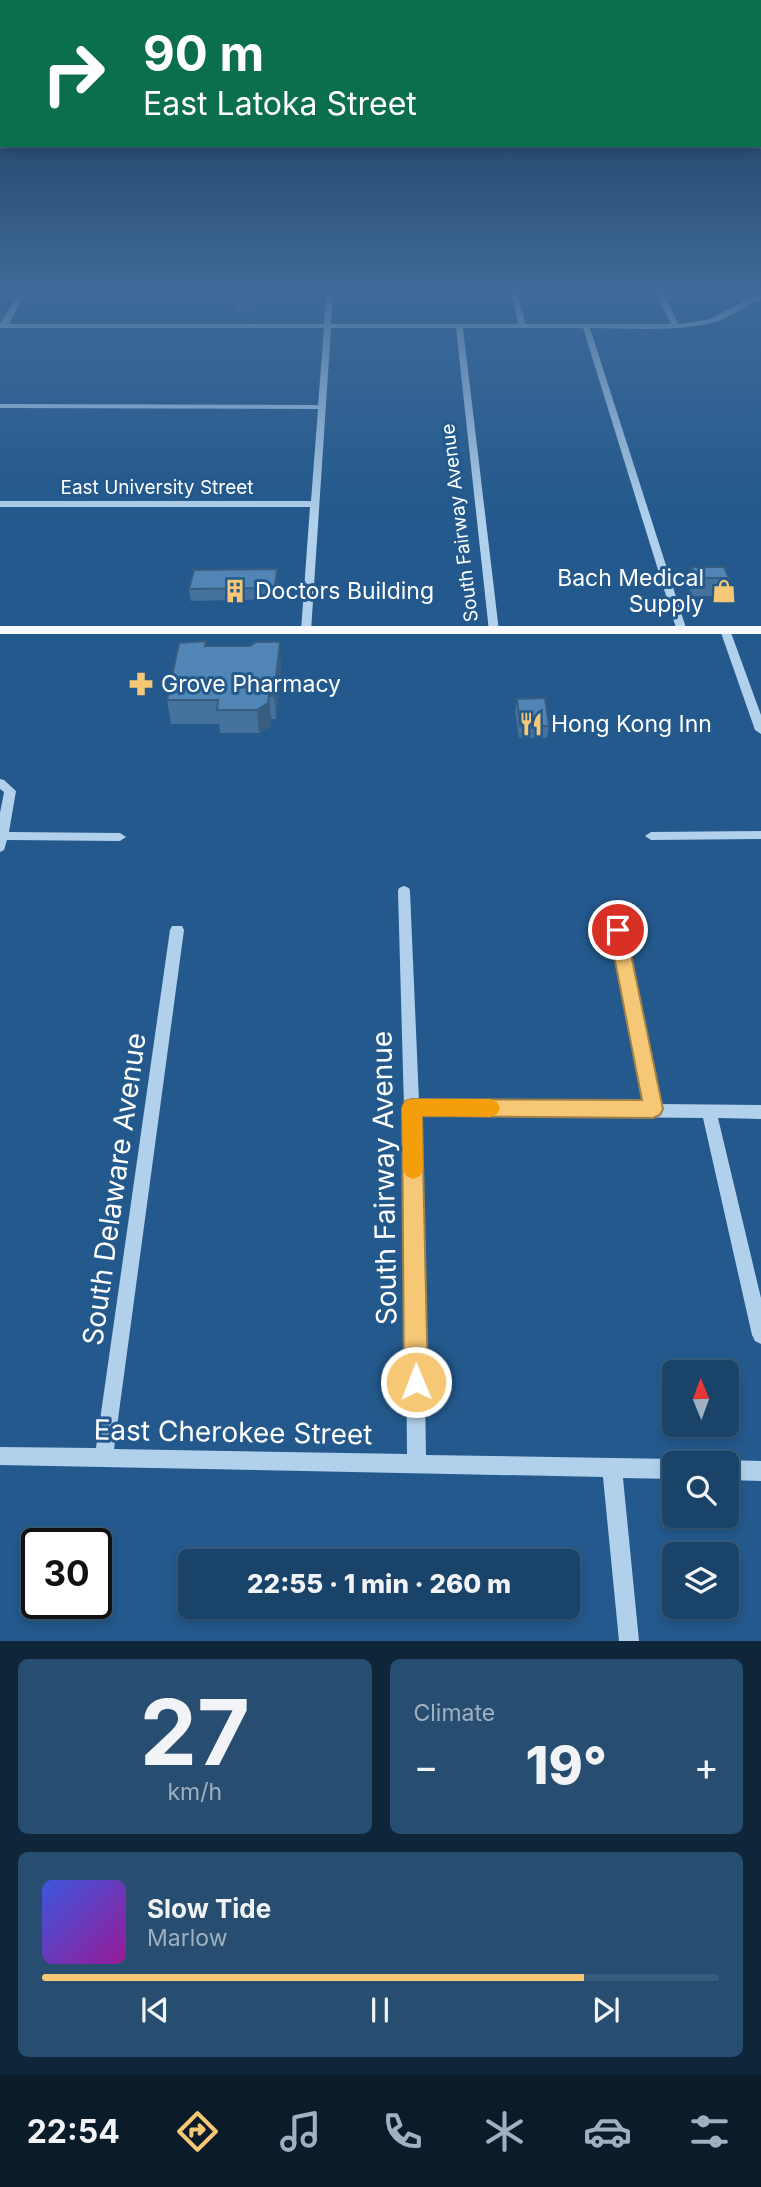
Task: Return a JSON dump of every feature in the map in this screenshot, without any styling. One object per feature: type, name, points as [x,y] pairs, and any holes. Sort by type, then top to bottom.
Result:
[{"type":"main road","points":[[0,630],[761,630]]},
{"type":"street","points":[[306,631],[324,366]]},
{"type":"street","name":"South Fairway Avenue","points":[[463,366],[494,631]]},
{"type":"street","points":[[598,366],[682,631]]},
{"type":"street","points":[[0,406],[321,407]]},
{"type":"street","name":"East University Street","points":[[0,504],[314,504]]},
{"type":"street","points":[[725,631],[761,730]]},
{"type":"street","points":[[0,783],[10,791],[2,841],[120,837]]},
{"type":"street","points":[[651,836],[761,835]]},
{"type":"street","name":"South Fairway Avenue","points":[[404,891],[412,1108],[417,1464]]},
{"type":"street","name":"South Delaware Avenue","points":[[104,1456],[177,930]]},
{"type":"street","points":[[618,930],[653,1109]]},
{"type":"street","points":[[412,1108],[761,1112]]},
{"type":"street","points":[[709,1111],[761,1335]]},
{"type":"street","name":"East Cherokee Street","points":[[0,1456],[662,1469]]},
{"type":"street","points":[[612,1468],[629,1641]]},
{"type":"street","points":[[739,1470],[761,1471]]},
{"type":"building","points":[[692,567],[724,567],[729,578],[696,578]]},
{"type":"building","points":[[277,569],[275,588],[189,589],[194,570]]},
{"type":"building","points":[[206,641],[205,646],[250,646],[256,642],[280,642],[274,696],[269,696],[268,703],[257,710],[217,710],[218,700],[167,700],[179,643]]},
{"type":"building","points":[[545,698],[549,726],[520,726],[517,699]]},
{"type":"slow traffic","points":[[413,1170],[412,1108],[490,1108]]},
{"type":"place","name":"Doctors Building","points":[[235,591]]},
{"type":"place","name":"Bach Medical Supply","points":[[724,591]]},
{"type":"place","name":"Grove Pharmacy","points":[[141,684]]},
{"type":"place","name":"Hong Kong Inn","points":[[531,724]]},
{"type":"route","points":[[416,1382],[412,1108],[653,1109],[618,930]]}]
